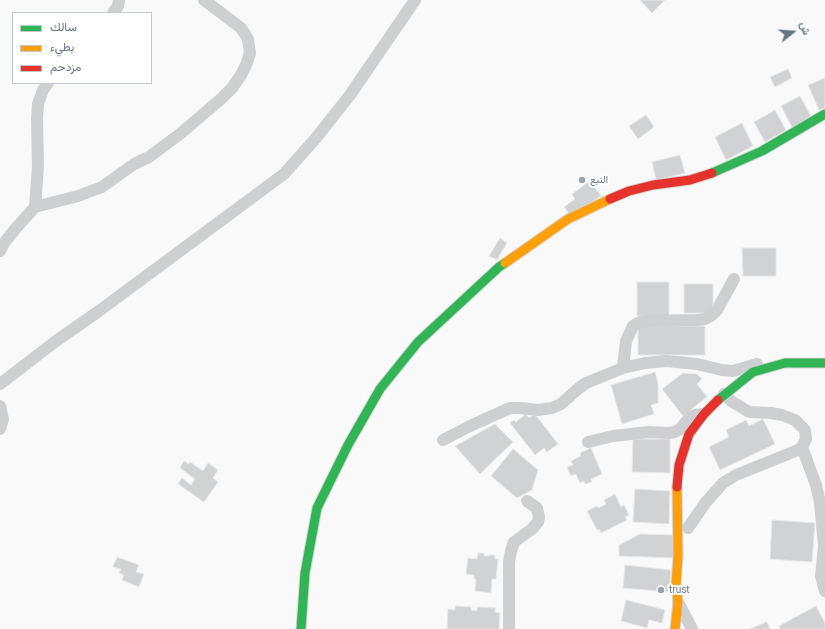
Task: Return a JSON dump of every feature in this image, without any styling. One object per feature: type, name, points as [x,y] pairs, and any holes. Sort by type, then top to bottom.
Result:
[{"type":"street","points":[[114,12],[118,6],[119,0]]},
{"type":"street","points":[[0,251],[4,243],[35,207],[78,196],[102,187],[134,164],[149,157],[180,134],[232,88],[241,75],[250,53],[248,39],[241,28],[204,0]]},
{"type":"street","points":[[0,384],[56,341],[99,312],[284,174],[316,138],[350,95],[415,0]]},
{"type":"street","points":[[35,207],[38,173],[38,104],[43,90],[47,84]]},
{"type":"street","points":[[301,629],[306,573],[317,508],[348,445],[380,389],[418,342],[499,267],[568,219],[602,202],[629,191],[653,184],[690,180],[718,171],[762,151],[825,114]]},
{"type":"street","points":[[623,368],[626,341],[633,326],[644,321],[705,319],[717,310],[734,279]]},
{"type":"street","points":[[443,440],[510,408],[538,410],[552,408],[561,404],[586,383],[623,368],[645,363],[666,361],[697,364],[733,371],[777,359],[785,363]]},
{"type":"street","points":[[727,401],[739,382],[753,372],[785,363],[825,363]]},
{"type":"street","points":[[774,376],[806,364]]},
{"type":"street","points":[[588,442],[613,436],[649,432],[675,432],[680,429],[690,417],[704,414],[745,390]]},
{"type":"street","points":[[688,531],[706,502],[723,483],[736,475],[766,462],[791,454],[802,448],[806,439],[805,430],[795,420],[771,412],[749,412],[727,401]]},
{"type":"street","points":[[0,406],[3,419],[0,429]]},
{"type":"street","points":[[692,629],[678,600],[676,585],[678,556],[677,492],[679,465],[689,434],[704,414]]},
{"type":"street","points":[[802,448],[816,485],[820,503],[824,546],[821,576],[825,591]]},
{"type":"street","points":[[509,629],[509,562],[511,551],[514,542],[532,529],[538,522],[539,517],[537,508],[527,501]]},
{"type":"street","points":[[687,514],[688,531]]},
{"type":"street","points":[[674,629],[678,600],[687,562]]},
{"type":"building","points":[[640,0],[665,0],[652,13]]},
{"type":"building","points":[[788,69],[792,78],[775,87],[770,77]]},
{"type":"building","points":[[825,78],[825,108],[819,110],[808,85]]},
{"type":"building","points":[[800,96],[812,118],[793,129],[781,106]]},
{"type":"building","points":[[775,110],[786,130],[765,142],[754,122]]},
{"type":"building","points":[[646,115],[654,127],[638,139],[629,126]]},
{"type":"building","points":[[742,123],[753,146],[726,160],[715,137]]},
{"type":"building","points":[[680,155],[685,173],[656,180],[652,162]]},
{"type":"building","points":[[590,181],[601,196],[570,215],[564,207],[575,199],[572,194]]},
{"type":"building","points":[[500,238],[507,243],[497,260],[489,256]]},
{"type":"building","points":[[742,248],[776,248],[776,276],[743,276]]},
{"type":"building","points":[[637,282],[669,282],[669,316],[637,316]]},
{"type":"building","points":[[684,284],[713,284],[713,313],[684,313]]},
{"type":"building","points":[[638,326],[705,326],[705,355],[638,355]]},
{"type":"building","points":[[655,372],[658,383],[658,403],[651,405],[654,414],[622,424],[611,385]]},
{"type":"building","points":[[683,373],[697,374],[702,379],[697,384],[707,397],[683,416],[662,389]]},
{"type":"building","points":[[526,414],[529,418],[535,414],[558,444],[547,452],[544,448],[535,455],[510,423],[514,420],[516,422]]},
{"type":"building","points":[[763,419],[775,444],[720,470],[709,447],[729,437],[726,430],[746,420],[749,426]]},
{"type":"building","points":[[495,424],[513,442],[480,474],[455,446]]},
{"type":"building","points":[[633,439],[670,439],[670,473],[632,472]]},
{"type":"building","points":[[591,448],[602,474],[591,479],[592,482],[585,484],[584,481],[580,483],[576,474],[571,476],[567,467],[573,465],[571,461],[581,456],[580,453]]},
{"type":"building","points":[[513,449],[538,470],[532,490],[517,498],[491,476]]},
{"type":"building","points":[[184,461],[189,464],[190,462],[203,471],[208,463],[218,470],[213,478],[218,482],[204,502],[178,484],[182,478],[191,485],[195,479],[180,468]]},
{"type":"building","points":[[635,489],[670,491],[669,524],[633,522]]},
{"type":"building","points":[[615,494],[621,507],[624,505],[629,515],[625,517],[627,520],[601,533],[599,529],[597,530],[587,511],[597,506],[598,508],[606,504],[604,500]]},
{"type":"building","points":[[772,520],[815,523],[812,562],[770,559]]},
{"type":"building","points":[[640,534],[675,535],[674,558],[619,556],[619,545]]},
{"type":"building","points":[[478,553],[484,553],[484,556],[495,555],[495,559],[498,559],[496,579],[492,579],[491,593],[475,591],[476,579],[474,579],[474,575],[466,574],[468,558],[477,559]]},
{"type":"building","points":[[117,557],[139,565],[136,572],[144,574],[139,587],[122,580],[124,575],[119,573],[121,569],[113,567]]},
{"type":"building","points":[[625,565],[671,570],[669,592],[623,588]]},
{"type":"building","points":[[626,600],[665,610],[662,623],[649,620],[647,628],[621,621]]},
{"type":"building","points":[[455,606],[471,607],[471,610],[477,611],[477,607],[496,608],[495,612],[500,613],[499,629],[447,629],[448,609],[455,610]]},
{"type":"building","points":[[816,606],[825,623],[825,629],[780,629],[779,626]]},
{"type":"building","points":[[767,622],[770,629],[749,629]]},
{"type":"traffic: fast","points":[[712,173],[762,151],[825,114]]},
{"type":"traffic: fast","points":[[301,629],[305,573],[317,508],[348,445],[380,389],[418,342],[505,263]]},
{"type":"traffic: fast","points":[[718,400],[753,372],[785,363],[825,363]]},
{"type":"traffic: slow","points":[[505,263],[568,219],[610,199]]},
{"type":"traffic: slow","points":[[675,629],[678,602],[676,585],[678,556],[677,487]]},
{"type":"traffic: jam","points":[[610,199],[629,191],[653,185],[690,180],[712,173]]},
{"type":"traffic: jam","points":[[677,487],[679,465],[689,434],[704,414],[718,400]]},
{"type":"place","name":"النبع","points":[[582,180]]},
{"type":"place","name":"trust","points":[[661,590]]}]
